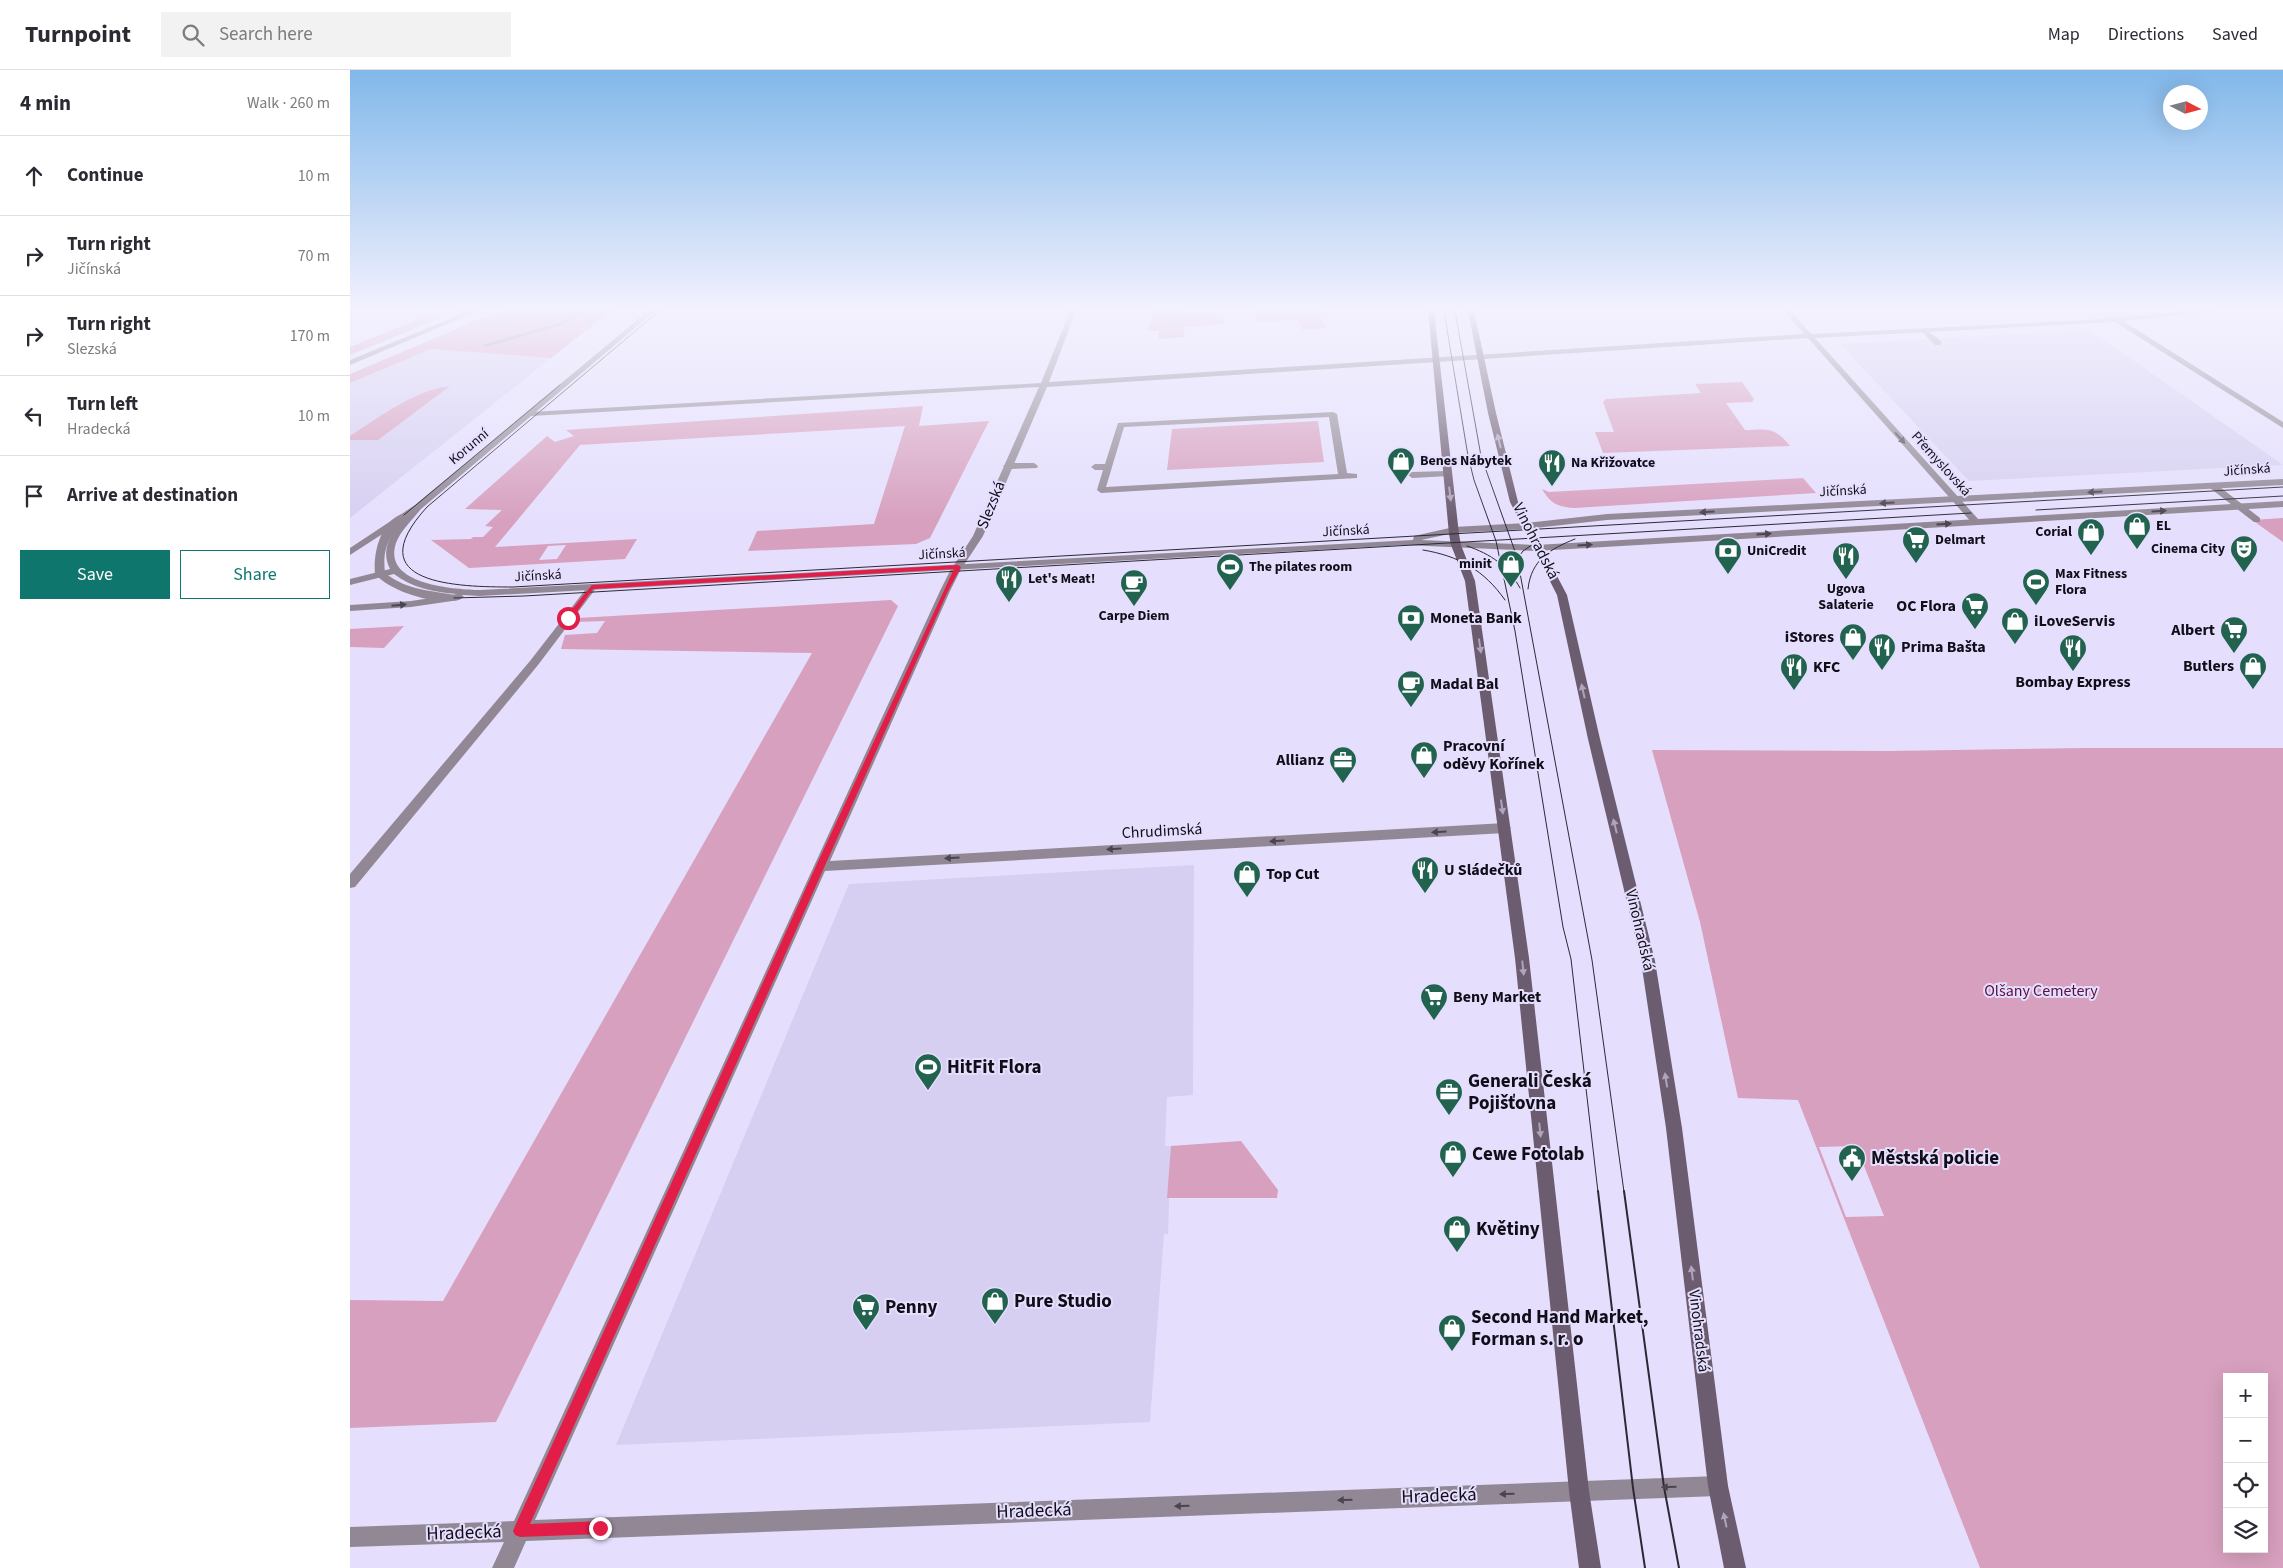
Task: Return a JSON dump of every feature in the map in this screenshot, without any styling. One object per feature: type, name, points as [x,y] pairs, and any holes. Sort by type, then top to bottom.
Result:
[{"type":"main road","points":[[1439,381],[1455,537],[1470,581],[1522,958],[1579,1491],[1590,1568]]},
{"type":"main road","name":"Vinohradská","points":[[1486,381],[1514,502],[1536,548],[1543,556],[1562,595],[1594,739],[1648,961],[1674,1128],[1718,1486],[1735,1568]]},
{"type":"street","name":"Korunní","points":[[397,570],[390,560],[391,547],[397,533],[418,508],[570,381]]},
{"type":"street","name":"Slezská","points":[[503,1568],[941,600],[958,567],[978,536],[1045,381]]},
{"type":"street","points":[[531,414],[1108,381]]},
{"type":"street","name":"Přemyslovská","points":[[1849,381],[1953,499],[1976,522]]},
{"type":"street","points":[[2212,381],[2283,426]]},
{"type":"street","points":[[1343,476],[1333,414],[1121,425],[1101,490],[1354,476]]},
{"type":"street","points":[[1007,466],[1034,466]]},
{"type":"street","points":[[1095,467],[1108,466]]},
{"type":"street","points":[[1412,475],[1447,474]]},
{"type":"street","name":"Jičínská","points":[[350,608],[411,604],[480,593],[1405,542],[1607,517],[2283,482]]},
{"type":"street","points":[[2214,486],[2257,520]]},
{"type":"street","name":"Jičínská","points":[[1405,542],[1455,537],[1536,548],[2283,504]]},
{"type":"street","name":"Korunní","points":[[350,552],[404,515],[418,508]]},
{"type":"street","points":[[404,515],[394,525],[381,545],[377,555],[380,574],[390,583],[408,591],[425,596],[454,598]]},
{"type":"street","points":[[350,582],[397,570]]},
{"type":"street","name":"Jičínská","points":[[397,570],[407,579],[433,589],[480,593]]},
{"type":"street","points":[[350,884],[355,873],[534,663],[592,587]]},
{"type":"street","name":"Chrudimská","points":[[820,866],[1505,828]]},
{"type":"street","name":"Hradecká","points":[[350,1537],[1718,1486]]},
{"type":"shaded area","points":[[355,381],[522,381],[350,518],[350,383]]},
{"type":"shaded area","points":[[1875,381],[2163,381],[2283,465],[1969,481]]},
{"type":"shaded area","points":[[1194,865],[1193,1095],[1167,1097],[1165,1146],[1171,1146],[1168,1234],[1164,1234],[1150,1422],[616,1445],[849,884]]},
{"type":"green space","points":[[1742,382],[1754,399],[1752,402],[1726,403],[1745,430],[1760,429],[1775,432],[1790,446],[1603,453],[1595,432],[1614,432],[1603,402],[1606,399],[1701,393],[1695,384]]},
{"type":"green space","points":[[450,386],[378,440],[350,440],[350,436],[398,405],[423,393]]},
{"type":"green space","points":[[923,406],[919,426],[989,421],[930,538],[916,544],[748,551],[757,531],[874,524],[905,426],[580,445],[495,547],[637,539],[625,559],[469,568],[431,540],[483,537],[493,527],[485,526],[502,510],[465,509],[547,436],[555,442],[574,436],[566,430]],"holes":[[[566,545],[557,559],[539,560],[548,546]]]},
{"type":"green space","points":[[1318,421],[1324,462],[1167,470],[1172,429]]},
{"type":"green space","points":[[1803,478],[1816,493],[1574,508],[1563,507],[1555,503],[1548,498],[1542,489],[1549,492]]},
{"type":"green space","points":[[2283,518],[2283,542],[2252,520]]},
{"type":"green space","points":[[891,600],[898,606],[496,1422],[350,1428],[350,1300],[443,1301],[812,653],[561,649],[565,635],[597,633],[605,621],[574,622],[578,618]]},
{"type":"green space","points":[[404,626],[384,648],[350,647],[350,629]]},
{"type":"green space","name":"Olšany Cemetery","points":[[2085,748],[2283,748],[2283,1568],[1980,1568],[1798,1100],[1738,1098],[1700,922],[1652,750],[1890,751]],"holes":[[[1856,1146],[1884,1216],[1846,1217],[1819,1147]]]},
{"type":"green space","points":[[1241,1141],[1278,1190],[1277,1198],[1167,1198],[1171,1146]]},
{"type":"tram line","points":[[576,381],[427,507],[408,533],[403,552],[409,567],[423,576],[443,582],[491,587],[513,587],[1493,532]]},
{"type":"tram line","points":[[1456,381],[1468,456],[1474,480],[1493,532]]},
{"type":"tram line","points":[[1468,381],[1481,456],[1508,531]]},
{"type":"tram line","points":[[404,515],[560,385]]},
{"type":"tram line","points":[[1508,531],[2283,487]]},
{"type":"tram line","points":[[2036,510],[2283,496]]},
{"type":"tram line","points":[[1511,539],[1971,513]]},
{"type":"tram line","points":[[1493,532],[1508,531]]},
{"type":"tram line","points":[[1508,531],[1511,539]]},
{"type":"tram line","points":[[1493,532],[1496,540]]},
{"type":"tram line","points":[[1496,540],[1511,539]]},
{"type":"tram line","points":[[1511,539],[1517,559]]},
{"type":"tram line","points":[[1528,589],[1533,570],[1543,557],[1575,539]]},
{"type":"tram line","points":[[454,598],[524,596],[1496,540]]},
{"type":"tram line","points":[[1496,540],[1501,564]]},
{"type":"tram line","points":[[1517,559],[1523,551],[1539,540]]},
{"type":"tram line","points":[[1467,546],[1484,553],[1501,564]]},
{"type":"tram line","points":[[1423,550],[1448,556],[1470,566],[1488,580],[1505,600]]},
{"type":"tram line","points":[[1514,563],[1517,559]]},
{"type":"tram line","points":[[1517,559],[1592,960],[1624,1192]]},
{"type":"tram line","points":[[1501,564],[1510,573],[1520,588]]},
{"type":"tram line","points":[[1501,564],[1515,631],[1563,927],[1571,959],[1598,1192]]},
{"type":"tram line","points":[[1598,1191],[1633,1488],[1645,1568]]},
{"type":"tram line","points":[[1624,1191],[1664,1487],[1679,1568]]},
{"type":"place","name":"Benes Nábytek","points":[[1401,485]]},
{"type":"place","name":"Na Křižovatce","points":[[1552,487]]},
{"type":"place","name":"EL","points":[[2137,550]]},
{"type":"place","name":"Corial","points":[[2091,556]]},
{"type":"place","name":"Delmart","points":[[1916,564]]},
{"type":"place","name":"Cinema City","points":[[2244,573]]},
{"type":"place","name":"UniCredit","points":[[1728,575]]},
{"type":"place","name":"Ugova Salaterie","points":[[1846,580]]},
{"type":"place","name":"minit","points":[[1511,588]]},
{"type":"place","name":"The pilates room","points":[[1230,591]]},
{"type":"place","name":"Let's Meat!","points":[[1009,603]]},
{"type":"place","name":"Max Fitness Flora","points":[[2036,606]]},
{"type":"place","name":"Carpe Diem","points":[[1134,607]]},
{"type":"place","name":"OC Flora","points":[[1975,630]]},
{"type":"place","name":"Moneta Bank","points":[[1411,642]]},
{"type":"place","name":"iLoveServis","points":[[2015,645]]},
{"type":"place","name":"Albert","points":[[2234,654]]},
{"type":"place","name":"iStores","points":[[1853,661]]},
{"type":"place","name":"Prima Bašta","points":[[1882,671]]},
{"type":"place","name":"Bombay Express","points":[[2073,672]]},
{"type":"place","name":"Butlers","points":[[2253,690]]},
{"type":"place","name":"KFC","points":[[1794,691]]},
{"type":"place","name":"Madal Bal","points":[[1411,708]]},
{"type":"place","name":"Pracovní oděvy Kořínek","points":[[1424,779]]},
{"type":"place","name":"Allianz","points":[[1343,784]]},
{"type":"place","name":"U Sládečků","points":[[1425,894]]},
{"type":"place","name":"Top Cut","points":[[1247,898]]},
{"type":"place","name":"Beny Market","points":[[1434,1021]]},
{"type":"place","name":"HitFit Flora","points":[[928,1091]]},
{"type":"place","name":"Generali Česká Pojišťovna","points":[[1449,1116]]},
{"type":"place","name":"Cewe Fotolab","points":[[1453,1178]]},
{"type":"place","name":"Městská policie","points":[[1852,1182]]},
{"type":"place","name":"Květiny","points":[[1457,1253]]},
{"type":"place","name":"Pure Studio","points":[[995,1325]]},
{"type":"place","name":"Penny","points":[[866,1331]]},
{"type":"place","name":"Second Hand Market, Forman s. r. o","points":[[1452,1352]]},
{"type":"route","points":[[568,618],[592,587],[958,567],[945,591],[820,866],[520,1531],[600,1528]]}]
